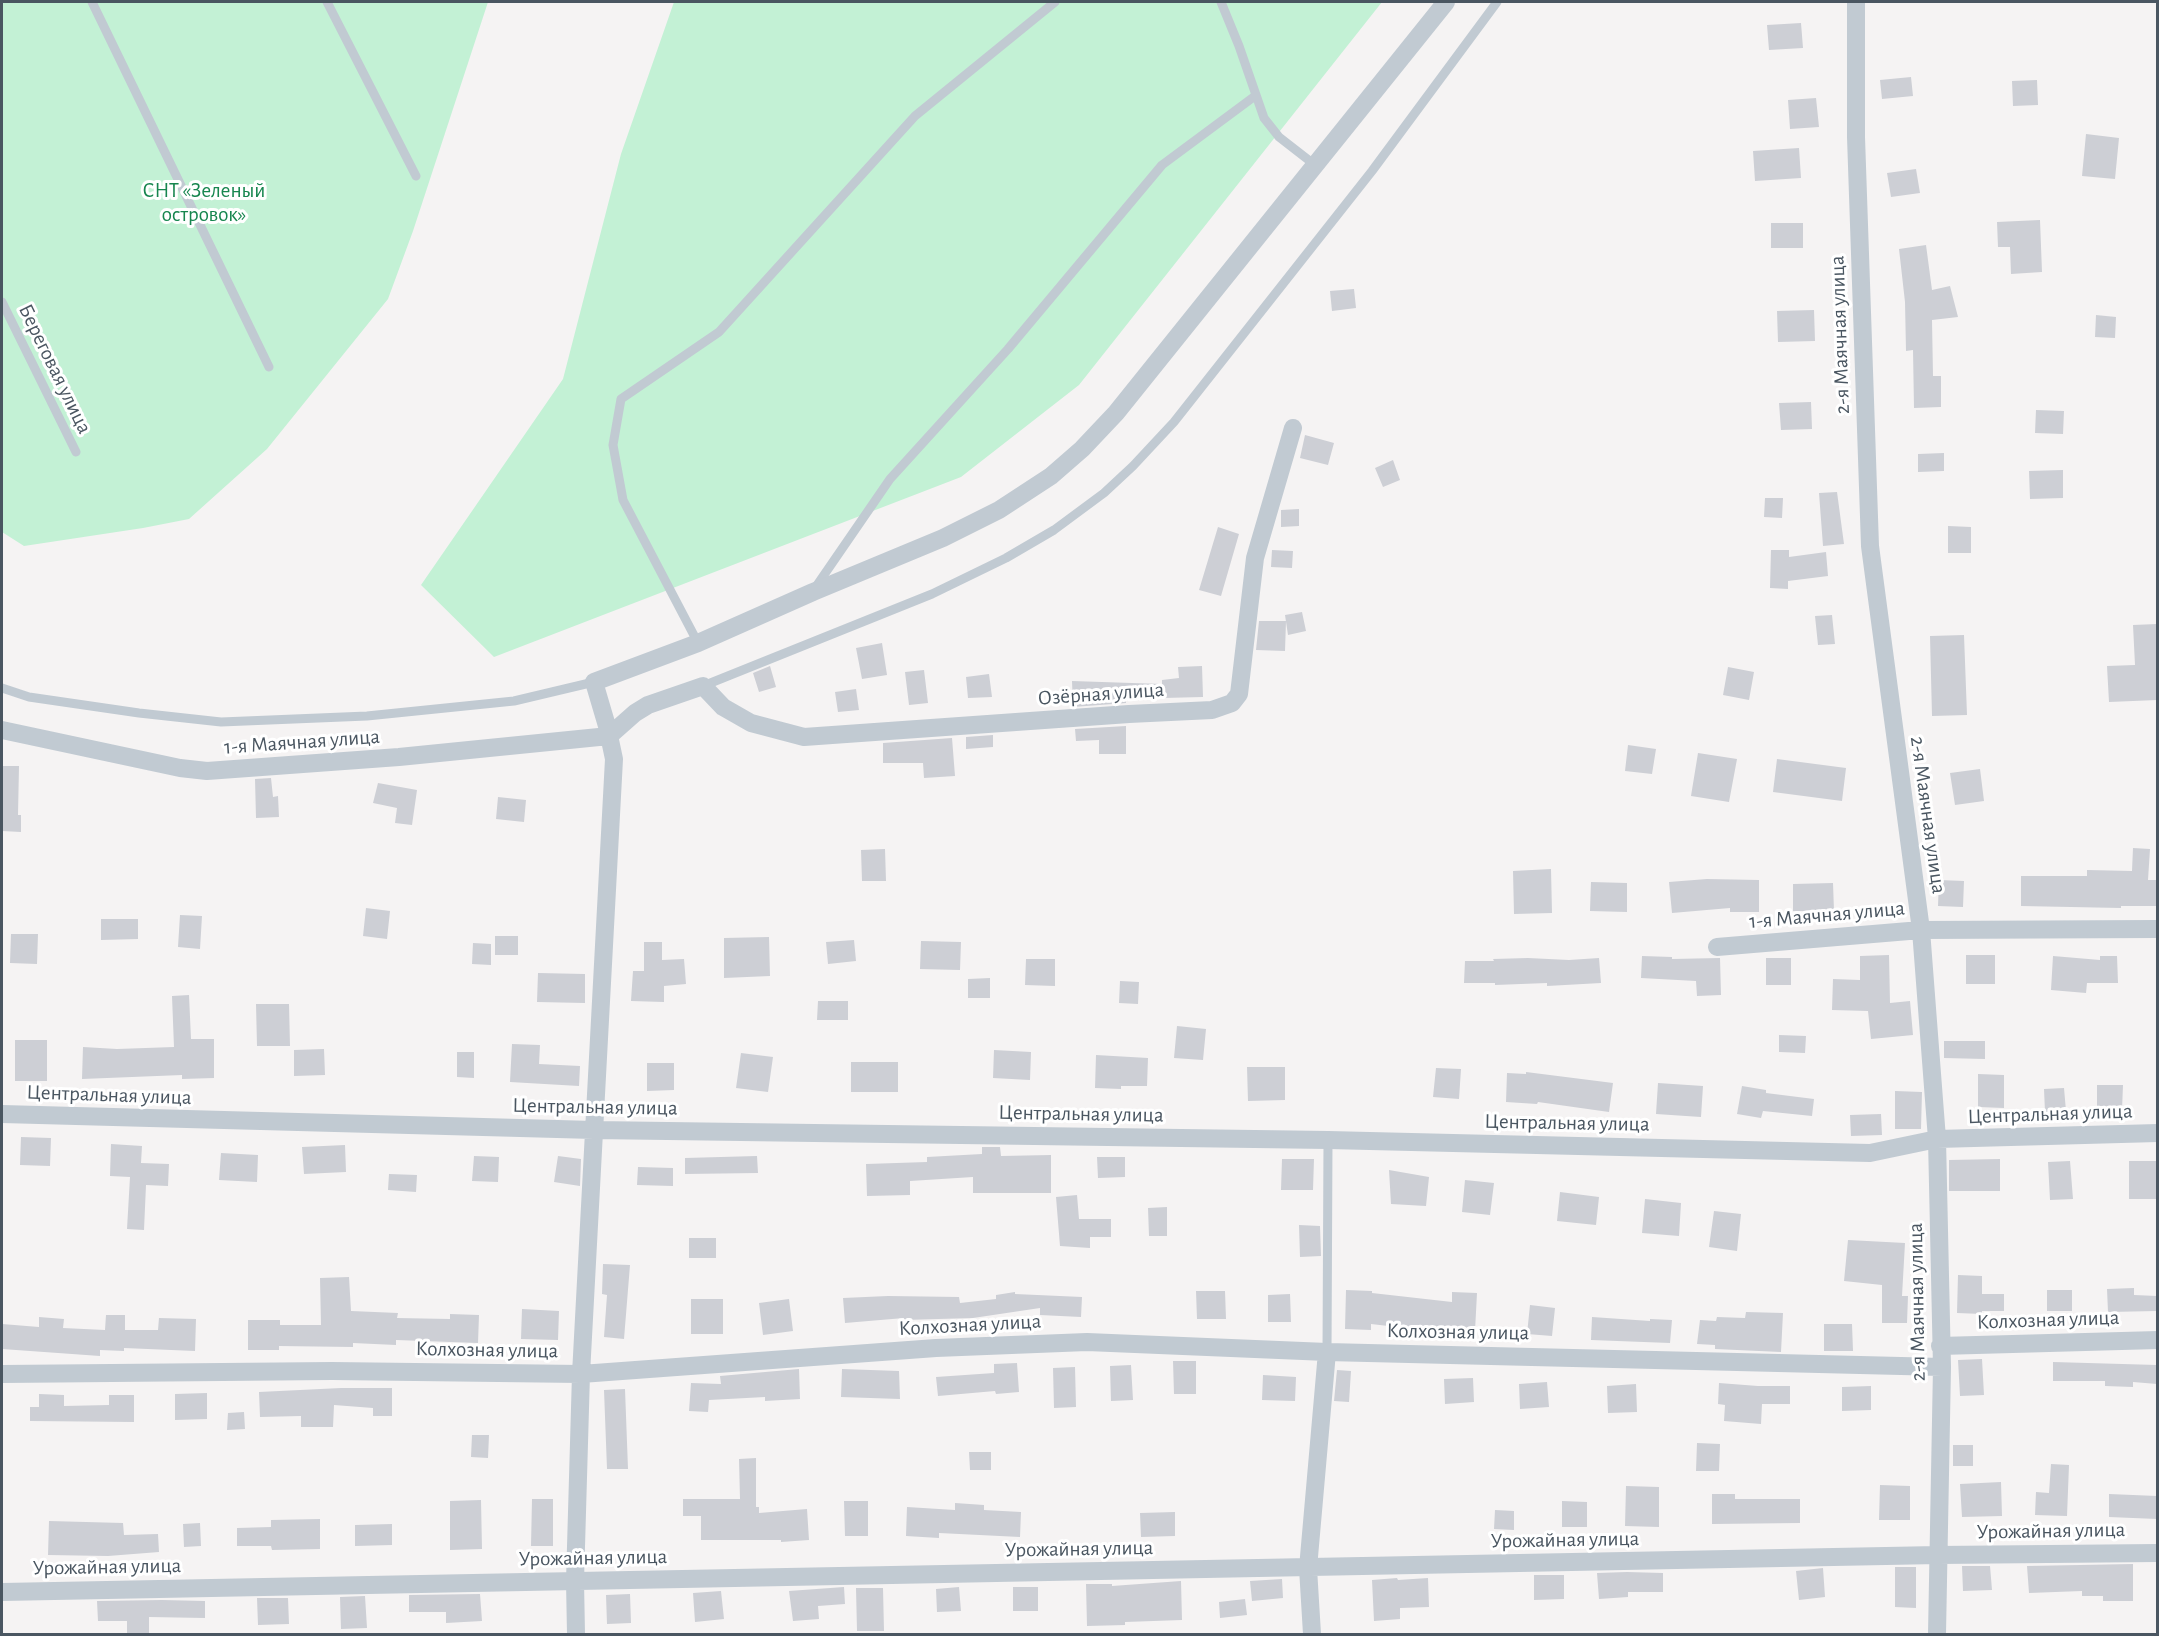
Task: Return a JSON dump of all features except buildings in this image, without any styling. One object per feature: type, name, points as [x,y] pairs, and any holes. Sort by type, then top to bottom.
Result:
[{"type":"street","points":[[576,1635],[575,1581],[581,1374],[614,759],[594,682],[698,643],[943,538],[999,510],[1051,476],[1082,449],[1116,413],[1261,229],[1446,2]]},
{"type":"street","name":"2-я Маячная улица","points":[[1856,2],[1857,149],[1870,546],[1921,930],[1937,1139],[1942,1367],[1937,1635]]},
{"type":"street","name":"Озёрная улица","points":[[703,686],[723,707],[751,723],[804,737],[1212,710],[1232,703],[1239,694],[1255,558],[1293,428]]},
{"type":"street","points":[[609,736],[635,713],[648,705],[703,686]]},
{"type":"street","name":"1-я Маячная улица","points":[[2,730],[180,768],[207,771],[399,757],[609,736]]},
{"type":"street","name":"1-я Маячная улица","points":[[1717,947],[1921,930],[2157,929]]},
{"type":"street","name":"Центральная улица","points":[[2,1114],[594,1130],[1328,1140],[1870,1153],[1937,1139],[2157,1133]]},
{"type":"street","name":"Колхозная улица","points":[[1940,1346],[2157,1340]]},
{"type":"street","name":"Колхозная улица","points":[[2,1374],[320,1371],[581,1374],[936,1348],[1087,1342],[1327,1352],[1942,1367]]},
{"type":"street","points":[[1312,1635],[1308,1568],[1327,1352]]},
{"type":"street","name":"Урожайная улица","points":[[2,1592],[1938,1555],[2157,1553]]},
{"type":"lane","points":[[92,2],[269,367]]},
{"type":"lane","points":[[327,2],[416,176]]},
{"type":"lane","points":[[698,643],[623,500],[613,445],[621,399],[719,333],[915,116],[1055,2]]},
{"type":"lane","points":[[1221,2],[1264,118],[1279,137],[1315,165]]},
{"type":"lane","points":[[703,686],[932,594],[1006,558],[1054,530],[1104,493],[1174,422],[1372,171],[1497,2]]},
{"type":"lane","points":[[813,592],[890,479],[1008,349],[1162,165],[1255,96]]},
{"type":"lane","name":"Береговая улица","points":[[2,302],[76,452]]},
{"type":"lane","points":[[2,688],[29,697],[221,722],[367,716],[514,701],[594,682]]},
{"type":"lane","points":[[1327,1352],[1328,1140]]},
{"type":"green space","name":"СНТ «Зеленый островок»","points":[[2,2],[488,2],[413,231],[388,299],[267,449],[189,519],[24,546],[2,532]]},
{"type":"green space","points":[[674,2],[1382,2],[1079,385],[961,477],[494,657],[421,585],[563,379],[621,154]]}]
